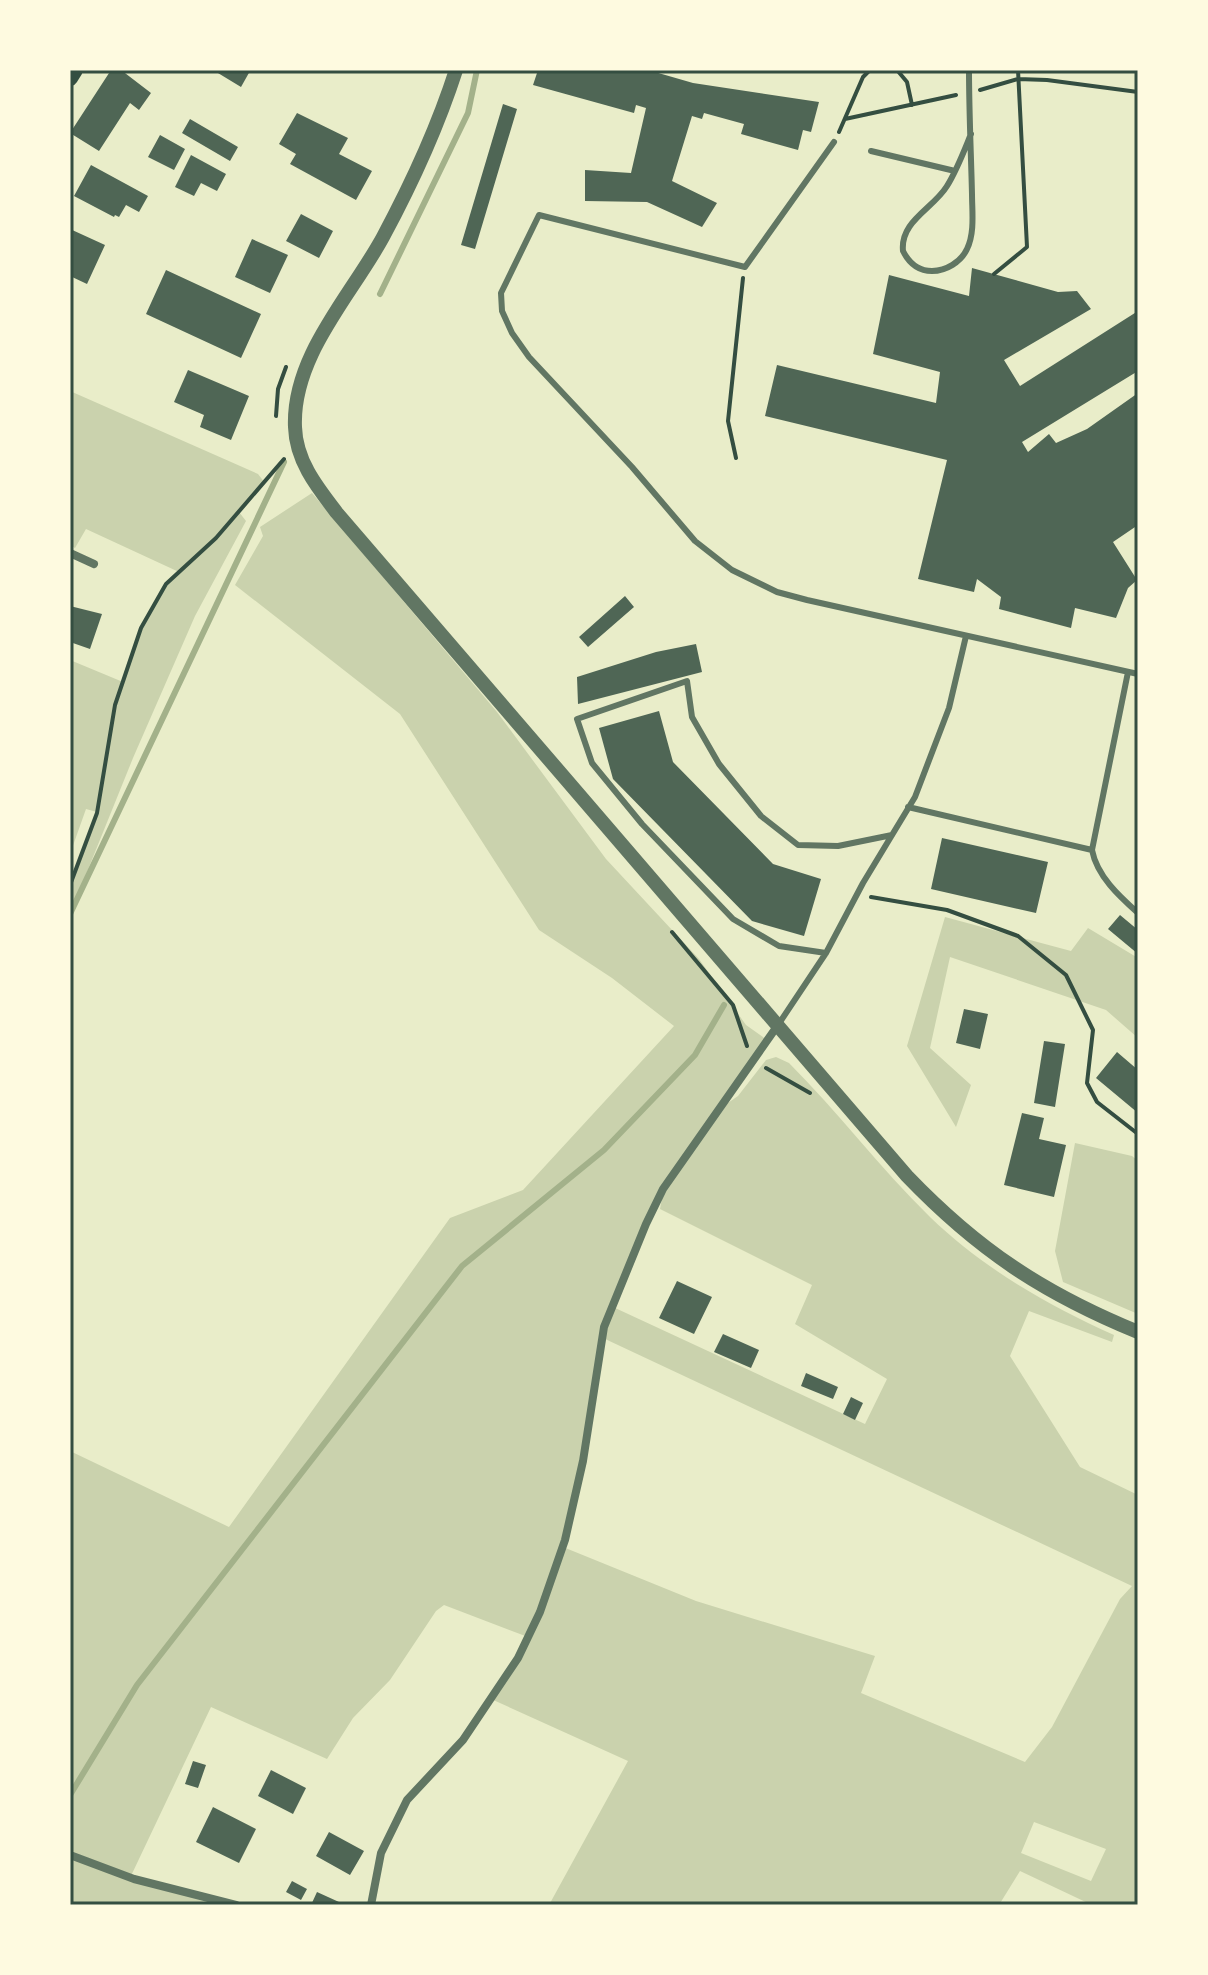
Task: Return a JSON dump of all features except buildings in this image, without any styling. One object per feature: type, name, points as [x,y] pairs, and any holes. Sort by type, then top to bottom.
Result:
[{"type":"main road","points":[[70,78],[75,70]]},
{"type":"street","points":[[456,70],[433,136],[406,193],[306,368],[296,399],[296,441],[309,474],[337,513],[907,1176],[977,1243],[1014,1270],[1059,1296],[1138,1332]]},
{"type":"street","points":[[70,553],[94,564]]},
{"type":"street","points":[[371,1905],[381,1853],[407,1800],[463,1740],[518,1658],[540,1612],[565,1540],[583,1461],[604,1327],[646,1224],[663,1189],[778,1025]]},
{"type":"street","points":[[70,1855],[134,1879],[236,1905]]},
{"type":"lane","points":[[969,70],[971,134],[972,226],[969,245],[961,259],[953,265],[935,271],[915,266],[903,251],[904,236],[914,220],[943,192],[971,134]]},
{"type":"lane","points":[[834,142],[745,267],[539,215],[501,293],[502,311],[512,333],[529,357],[632,467],[695,541],[732,570],[777,592],[1138,674]]},
{"type":"lane","points":[[871,151],[955,171]]},
{"type":"lane","points":[[778,1025],[826,953],[908,807],[949,708],[966,636]]},
{"type":"lane","points":[[1128,672],[1092,850],[1095,863],[1119,897],[1138,913]]},
{"type":"lane","points":[[826,953],[779,946],[733,919],[642,824],[592,763],[577,719],[687,681],[692,717],[719,764],[761,816],[798,845],[838,846],[892,835]]},
{"type":"lane","points":[[908,807],[1092,850]]},
{"type":"path","points":[[834,142],[863,77],[870,70]]},
{"type":"path","points":[[897,70],[907,82],[912,105]]},
{"type":"path","points":[[994,274],[1027,247],[1018,70]]},
{"type":"path","points":[[845,119],[1018,79],[1138,92]]},
{"type":"path","points":[[736,458],[728,421],[745,267]]},
{"type":"path","points":[[276,427],[278,389],[290,358]]},
{"type":"path","points":[[70,885],[97,813],[115,705],[141,628],[166,584],[216,538],[296,441]]},
{"type":"path","points":[[281,449],[287,469]]},
{"type":"path","points":[[857,895],[947,910],[1018,936],[1066,975],[1093,1030],[1087,1083],[1097,1102],[1138,1134]]},
{"type":"path","points":[[662,921],[733,1005],[743,1038],[751,1051]]},
{"type":"green space","points":[[70,391],[258,474],[265,483],[239,512],[246,521],[195,616],[70,914],[70,885],[97,812],[86,809],[70,854],[70,660],[123,682],[151,609],[179,572],[86,529],[75,548],[70,545]]},
{"type":"green space","points":[[312,493],[497,712],[606,859],[699,959],[746,1025],[767,1040],[722,1107],[738,1096],[766,1060],[776,1057],[789,1063],[912,1198],[951,1236],[1017,1284],[1114,1335],[1112,1342],[1029,1311],[1010,1356],[1080,1467],[1138,1495],[1138,1905],[1092,1905],[1020,1871],[999,1905],[549,1905],[628,1761],[491,1699],[528,1637],[444,1605],[436,1611],[390,1680],[353,1718],[327,1759],[211,1707],[130,1878],[236,1905],[70,1905],[70,1451],[229,1527],[450,1218],[523,1190],[674,1026],[612,978],[539,930],[400,714],[235,585],[263,536],[260,527]],"holes":[[[663,1193],[660,1209],[812,1285],[795,1324],[887,1379],[865,1424],[613,1307]],[[603,1338],[1132,1586],[1120,1599],[1052,1727],[1025,1762],[861,1693],[875,1656],[696,1601],[563,1547]],[[1034,1822],[1106,1849],[1091,1881],[1021,1853]]]},
{"type":"green space","points":[[945,917],[1071,951],[1088,928],[1138,958],[1138,1038],[1106,1010],[950,957],[930,1048],[971,1085],[956,1127],[907,1046]]},
{"type":"green space","points":[[1075,1143],[1132,1156],[1138,1161],[1138,1314],[1063,1282],[1055,1251]]},
{"type":"waterway","points":[[380,294],[468,113],[477,70]]},
{"type":"waterway","points":[[70,914],[284,462]]},
{"type":"waterway","points":[[70,1795],[137,1685],[462,1266],[604,1150],[695,1055],[724,1005]]}]
